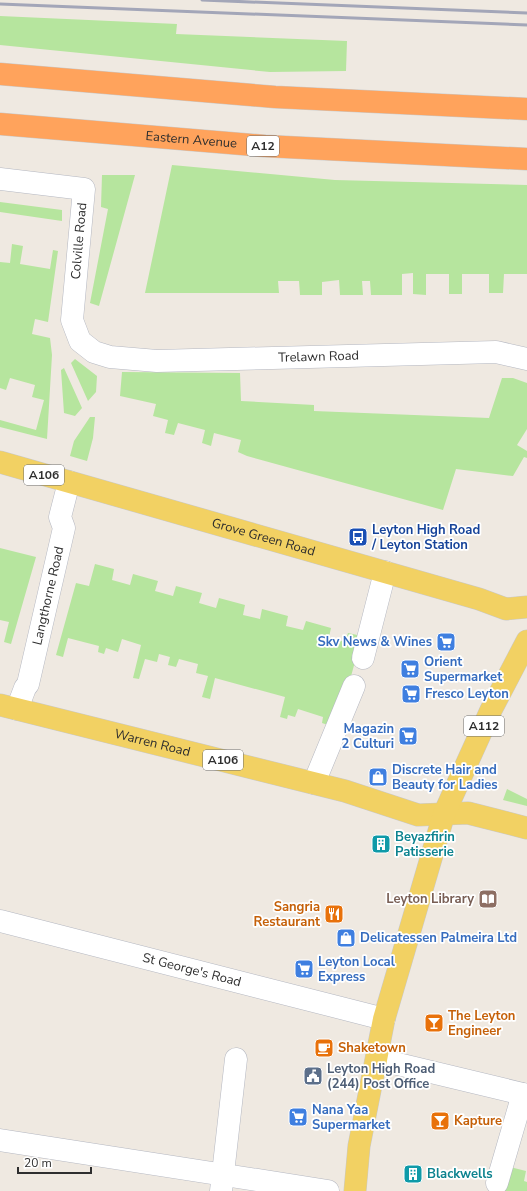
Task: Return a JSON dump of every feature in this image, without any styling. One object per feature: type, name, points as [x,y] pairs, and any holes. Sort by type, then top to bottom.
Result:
[{"type":"highway","points":[[0,74],[275,96],[527,109]]},
{"type":"highway","name":"Eastern Avenue","points":[[0,124],[265,146],[527,159]]},
{"type":"main road","name":"Grove Green Road","points":[[0,462],[385,572],[506,609],[527,607]]},
{"type":"main road","name":"A112","points":[[355,1191],[359,1146],[384,1020],[444,814],[491,710],[527,641]]},
{"type":"main road","name":"Warren Road","points":[[9,707],[345,791],[418,815],[444,814]]},
{"type":"main road","name":"A106","points":[[444,814],[468,813],[527,828]]},
{"type":"street","name":"Colville Road","points":[[0,179],[84,189],[72,320],[80,341],[94,352],[110,357]]},
{"type":"street","name":"Trelawn Road","points":[[110,357],[157,361],[496,352],[527,358]]},
{"type":"street","name":"Langthorne Road","points":[[9,707],[28,684],[64,528],[60,517],[69,482]]},
{"type":"street","points":[[363,658],[385,572]]},
{"type":"street","points":[[314,783],[354,686]]},
{"type":"street","name":"St George's Road","points":[[0,921],[384,1020]]},
{"type":"street","points":[[222,1183],[223,1157],[236,1059]]},
{"type":"street","points":[[377,1059],[525,1094],[497,1182]]},
{"type":"street","points":[[0,1140],[222,1183],[328,1191]]},
{"type":"green space","points":[[0,16],[177,24],[176,34],[347,41],[346,71],[270,72],[0,45]]},
{"type":"green space","points":[[172,165],[335,180],[527,185],[527,274],[504,274],[503,293],[489,293],[489,274],[462,274],[462,294],[449,294],[449,274],[426,274],[426,295],[413,294],[413,273],[402,274],[402,295],[371,295],[370,281],[362,281],[363,295],[340,295],[339,280],[322,282],[322,295],[300,295],[299,281],[278,281],[279,293],[145,293]]},
{"type":"green space","points":[[102,175],[135,175],[99,306],[90,303],[108,209],[101,207]]},
{"type":"green space","points":[[0,202],[62,210],[62,221],[0,212]]},
{"type":"green space","points":[[12,244],[23,246],[20,264],[50,269],[53,250],[58,251],[48,322],[35,319],[32,334],[50,338],[52,355],[47,439],[0,427],[0,420],[36,430],[44,400],[32,397],[35,385],[10,378],[6,390],[0,388],[0,262],[10,263]]},
{"type":"green space","points":[[75,359],[97,376],[96,392],[88,401],[71,363]]},
{"type":"green space","points":[[64,368],[82,408],[75,416],[64,413],[61,370]]},
{"type":"green space","points":[[122,372],[240,373],[241,401],[314,405],[314,411],[489,418],[502,378],[513,378],[527,383],[527,429],[517,445],[527,451],[527,458],[524,457],[513,476],[456,469],[443,510],[247,456],[238,452],[241,440],[214,433],[211,446],[202,443],[205,430],[178,423],[174,435],[165,433],[168,420],[153,416],[156,404],[120,396]]},
{"type":"green space","points":[[90,417],[95,417],[93,438],[87,461],[70,456],[74,441]]},
{"type":"green space","points":[[0,548],[36,557],[11,644],[4,642],[9,622],[0,620]]},
{"type":"green space","points":[[95,564],[114,569],[112,580],[130,585],[133,574],[158,581],[155,591],[173,596],[176,586],[202,593],[199,603],[216,608],[219,598],[245,605],[243,615],[260,619],[262,609],[288,616],[286,626],[303,630],[306,621],[331,628],[329,637],[345,642],[348,633],[362,636],[350,680],[331,726],[322,723],[323,717],[298,709],[295,717],[288,715],[287,719],[280,717],[285,697],[215,678],[210,699],[202,697],[208,676],[196,673],[198,664],[179,659],[176,667],[168,665],[170,657],[159,654],[157,662],[145,659],[139,679],[133,678],[141,645],[122,639],[118,652],[106,648],[104,654],[98,652],[99,646],[68,638],[63,657],[56,655],[76,583],[89,586]]},
{"type":"green space","points":[[507,789],[527,799],[527,806],[503,800]]},
{"type":"green space","points":[[510,1167],[526,1171],[524,1181],[527,1182],[527,1191],[504,1191]]},
{"type":"railway","points":[[202,0],[527,13]]},
{"type":"railway","points":[[0,4],[527,25]]},
{"type":"place","name":"Leyton High Road / Leyton Station","points":[[358,537]]},
{"type":"place","name":"Skv News & Wines","points":[[446,642]]},
{"type":"place","name":"Orient Supermarket","points":[[410,669]]},
{"type":"place","name":"Fresco Leyton","points":[[411,694]]},
{"type":"place","name":"Magazin 2 Culturi","points":[[408,736]]},
{"type":"place","name":"Discrete Hair and Beauty for Ladies","points":[[378,777]]},
{"type":"place","name":"Beyazfirin Patisserie","points":[[381,844]]},
{"type":"place","name":"Leyton Library","points":[[488,899]]},
{"type":"place","name":"Sangria Restaurant","points":[[334,914]]},
{"type":"place","name":"Delicatessen Palmeira Ltd","points":[[346,938]]},
{"type":"place","name":"Leyton Local Express","points":[[304,969]]},
{"type":"place","name":"The Leyton Engineer","points":[[434,1023]]},
{"type":"place","name":"Shaketown","points":[[324,1048]]},
{"type":"place","name":"Leyton High Road (244) Post Office","points":[[313,1076]]},
{"type":"place","name":"Nana Yaa Supermarket","points":[[298,1117]]},
{"type":"place","name":"Kapture","points":[[440,1121]]},
{"type":"place","name":"Blackwells","points":[[413,1174]]}]
